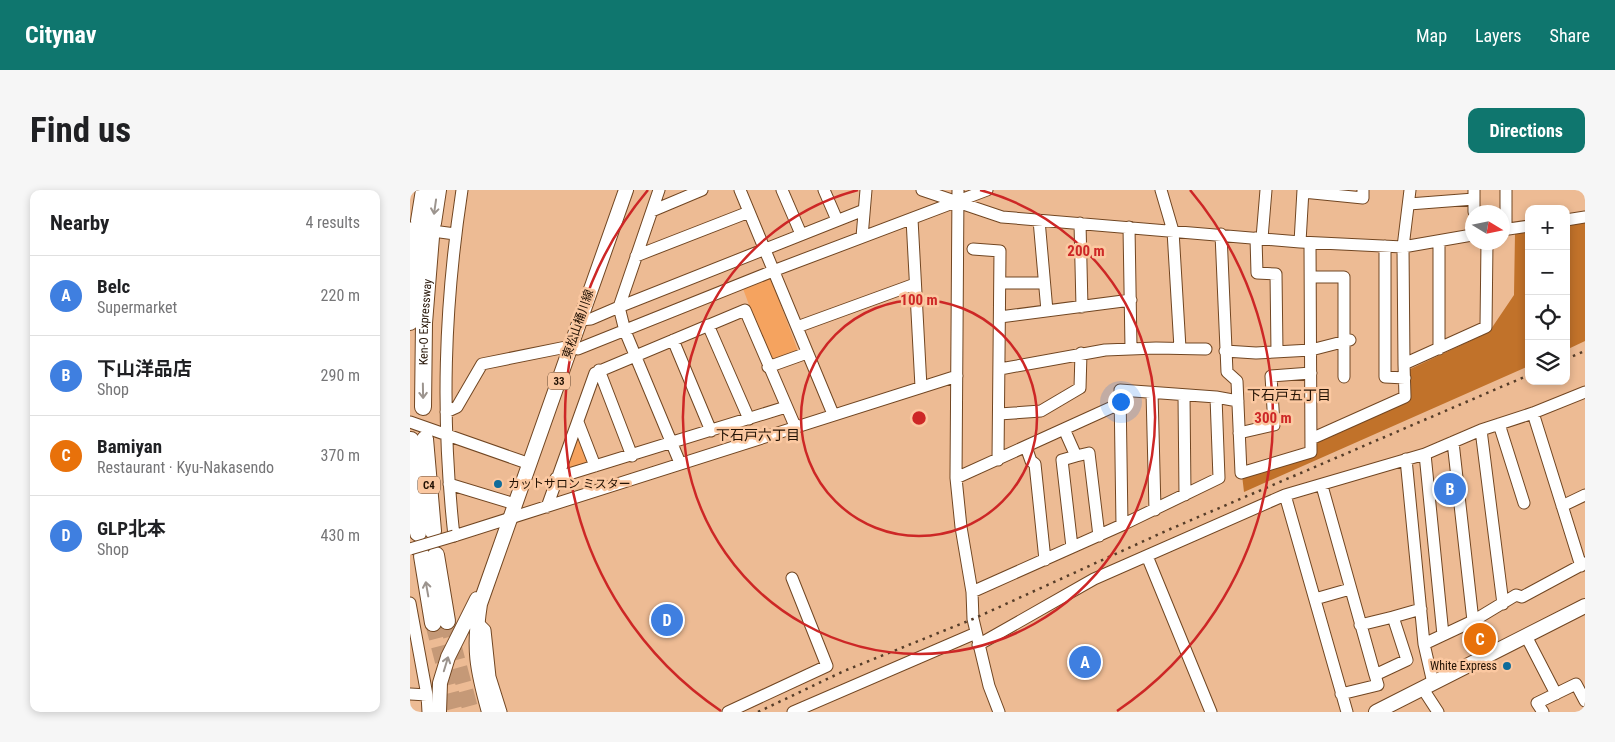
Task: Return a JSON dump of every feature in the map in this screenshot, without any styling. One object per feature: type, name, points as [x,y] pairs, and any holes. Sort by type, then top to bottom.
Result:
[{"type":"highway","name":"Ken-O Expressway","points":[[423,407],[422,229],[424,190]]},
{"type":"highway","name":"Ken-O Expressway","points":[[410,322],[422,229],[438,190]]},
{"type":"highway","name":"C4","points":[[418,440],[425,532]]},
{"type":"highway","points":[[423,553],[440,622]]},
{"type":"main road","name":"東松山桶川線","points":[[489,712],[479,677],[475,651],[477,622],[490,572],[626,190]]},
{"type":"main road","name":"東松山桶川線","points":[[439,712],[440,683],[448,657],[490,572]]},
{"type":"main road","points":[[1376,712],[1585,606]]},
{"type":"street","points":[[454,536],[445,435],[445,353],[455,234],[462,190]]},
{"type":"street","points":[[660,190],[619,307],[625,331],[680,463]]},
{"type":"street","points":[[652,211],[702,190]]},
{"type":"street","points":[[740,190],[833,414]]},
{"type":"street","points":[[782,190],[801,234]]},
{"type":"street","points":[[824,190],[837,220]]},
{"type":"street","points":[[862,237],[866,190]]},
{"type":"street","points":[[922,190],[958,196],[1002,217],[1305,242],[1403,247],[1465,236]]},
{"type":"street","points":[[446,412],[457,407],[482,364],[571,346],[578,349],[773,271],[912,219],[958,196],[987,190]]},
{"type":"street","points":[[1161,190],[1173,231],[1180,348]]},
{"type":"street","points":[[1266,190],[1259,238],[1257,273],[1276,274],[1277,352]]},
{"type":"street","points":[[1222,234],[1225,351],[1227,372],[1238,381],[1241,473],[1311,452],[1311,373],[1306,350],[1310,277],[1305,242],[1303,191],[1362,198],[1364,190]]},
{"type":"street","points":[[1312,438],[1405,397],[1403,247],[1410,190]]},
{"type":"street","points":[[1505,205],[1506,190]]},
{"type":"street","points":[[1408,204],[1474,194]]},
{"type":"street","points":[[958,196],[956,478],[961,527],[972,592],[973,619],[977,639],[999,712]]},
{"type":"street","points":[[580,320],[591,319],[764,248],[864,210]]},
{"type":"street","points":[[636,256],[749,212]]},
{"type":"street","points":[[1570,219],[1585,217]]},
{"type":"street","points":[[912,219],[921,387]]},
{"type":"street","points":[[1039,220],[1047,312]]},
{"type":"street","points":[[1080,223],[1082,307]]},
{"type":"street","points":[[1510,228],[1525,226]]},
{"type":"street","points":[[1129,227],[1131,348]]},
{"type":"street","points":[[422,229],[455,234]]},
{"type":"street","points":[[1439,241],[1439,349]]},
{"type":"street","points":[[1385,246],[1385,377],[1405,378]]},
{"type":"street","points":[[973,248],[1000,251],[998,460]]},
{"type":"street","points":[[1404,364],[1486,327],[1487,250]]},
{"type":"street","points":[[1310,277],[1344,277],[1348,340],[1344,377]]},
{"type":"street","points":[[1000,282],[1044,283]]},
{"type":"street","points":[[797,327],[916,284]]},
{"type":"street","points":[[1000,317],[1131,300]]},
{"type":"street","points":[[547,506],[595,373],[745,310],[768,368],[795,426]]},
{"type":"street","points":[[708,325],[749,419]]},
{"type":"street","points":[[673,340],[712,431]]},
{"type":"street","points":[[1225,351],[1277,352],[1306,350],[1348,340]]},
{"type":"street","points":[[1000,369],[1081,353],[1131,348],[1206,350]]},
{"type":"street","points":[[768,368],[808,353]]},
{"type":"street","points":[[999,414],[1040,411],[1080,388],[1081,353]]},
{"type":"street","points":[[599,370],[632,456]]},
{"type":"street","points":[[1239,433],[1274,425],[1272,376],[1311,373]]},
{"type":"street","points":[[423,553],[454,536],[957,376]]},
{"type":"street","points":[[1122,526],[1120,390],[1216,397],[1238,401]]},
{"type":"street","points":[[1152,392],[1155,510]]},
{"type":"street","points":[[793,712],[977,639],[1010,628],[1066,593],[1285,495],[1322,486],[1426,454],[1482,430],[1533,413],[1585,392]]},
{"type":"street","points":[[1184,395],[1185,495]]},
{"type":"street","points":[[972,592],[1122,526],[1219,478],[1216,397]]},
{"type":"street","points":[[956,478],[1119,404]]},
{"type":"street","points":[[556,478],[786,407]]},
{"type":"street","points":[[1424,644],[1473,621],[1516,595],[1522,597],[1583,564],[1562,506],[1533,413]]},
{"type":"street","points":[[410,422],[530,464]]},
{"type":"street","points":[[578,422],[595,466]]},
{"type":"street","points":[[1498,424],[1524,503]]},
{"type":"street","points":[[1064,429],[1076,456]]},
{"type":"street","points":[[1482,430],[1502,604]]},
{"type":"street","points":[[1454,442],[1473,621]]},
{"type":"street","points":[[1026,447],[1031,461],[1035,464],[1045,560]]},
{"type":"street","points":[[1072,547],[1062,460],[1089,453],[1098,536]]},
{"type":"street","points":[[1426,454],[1444,635]]},
{"type":"street","points":[[1406,459],[1428,686],[1438,712]]},
{"type":"street","points":[[449,484],[515,504]]},
{"type":"street","points":[[1322,486],[1378,685],[1341,694]]},
{"type":"street","points":[[1285,495],[1347,712]]},
{"type":"street","points":[[1562,506],[1585,496]]},
{"type":"street","points":[[1147,556],[1211,712]]},
{"type":"street","points":[[728,712],[827,666],[792,578]]},
{"type":"street","points":[[1315,599],[1350,589]]},
{"type":"street","points":[[410,603],[428,695],[428,712]]},
{"type":"street","points":[[1360,625],[1421,609]]},
{"type":"street","points":[[1375,675],[1407,660],[1393,617]]},
{"type":"street","points":[[477,622],[486,630],[490,677],[500,712]]},
{"type":"street","points":[[1526,636],[1556,694]]},
{"type":"street","points":[[1543,712],[1537,703],[1576,684],[1585,701]]},
{"type":"street","points":[[410,694],[428,695]]},
{"type":"shaded area","points":[[1585,217],[1585,341],[1570,348],[1570,250],[1570,219]]},
{"type":"shaded area","points":[[1525,230],[1525,368],[1244,492],[1242,475],[1315,450],[1316,436],[1409,398],[1408,370],[1489,332],[1514,295],[1515,233]]},
{"type":"shaded area","points":[[770,276],[798,351],[770,361],[742,286]]},
{"type":"shaded area","points":[[576,434],[579,434],[591,462],[565,473]]},
{"type":"tunnel","points":[[447,621],[471,712]]},
{"type":"tunnel","points":[[433,623],[456,712]]},
{"type":"railway","points":[[1570,357],[1585,351]]},
{"type":"railway","points":[[758,712],[844,671],[973,619],[1168,530],[1525,377]]},
{"type":"place","name":"カットサロン ミスター","points":[[498,484]]},
{"type":"place","name":"下山洋品店","points":[[1450,489]]},
{"type":"place","name":"GLP北本","points":[[667,620]]},
{"type":"place","name":"Bamiyan","points":[[1480,639]]},
{"type":"place","name":"Belc","points":[[1085,662]]},
{"type":"place","name":"White Express","points":[[1507,666]]},
{"type":"district","name":"下石戸五丁目","points":[[1289,395]]},
{"type":"district","name":"下石戸六丁目","points":[[758,435]]}]
